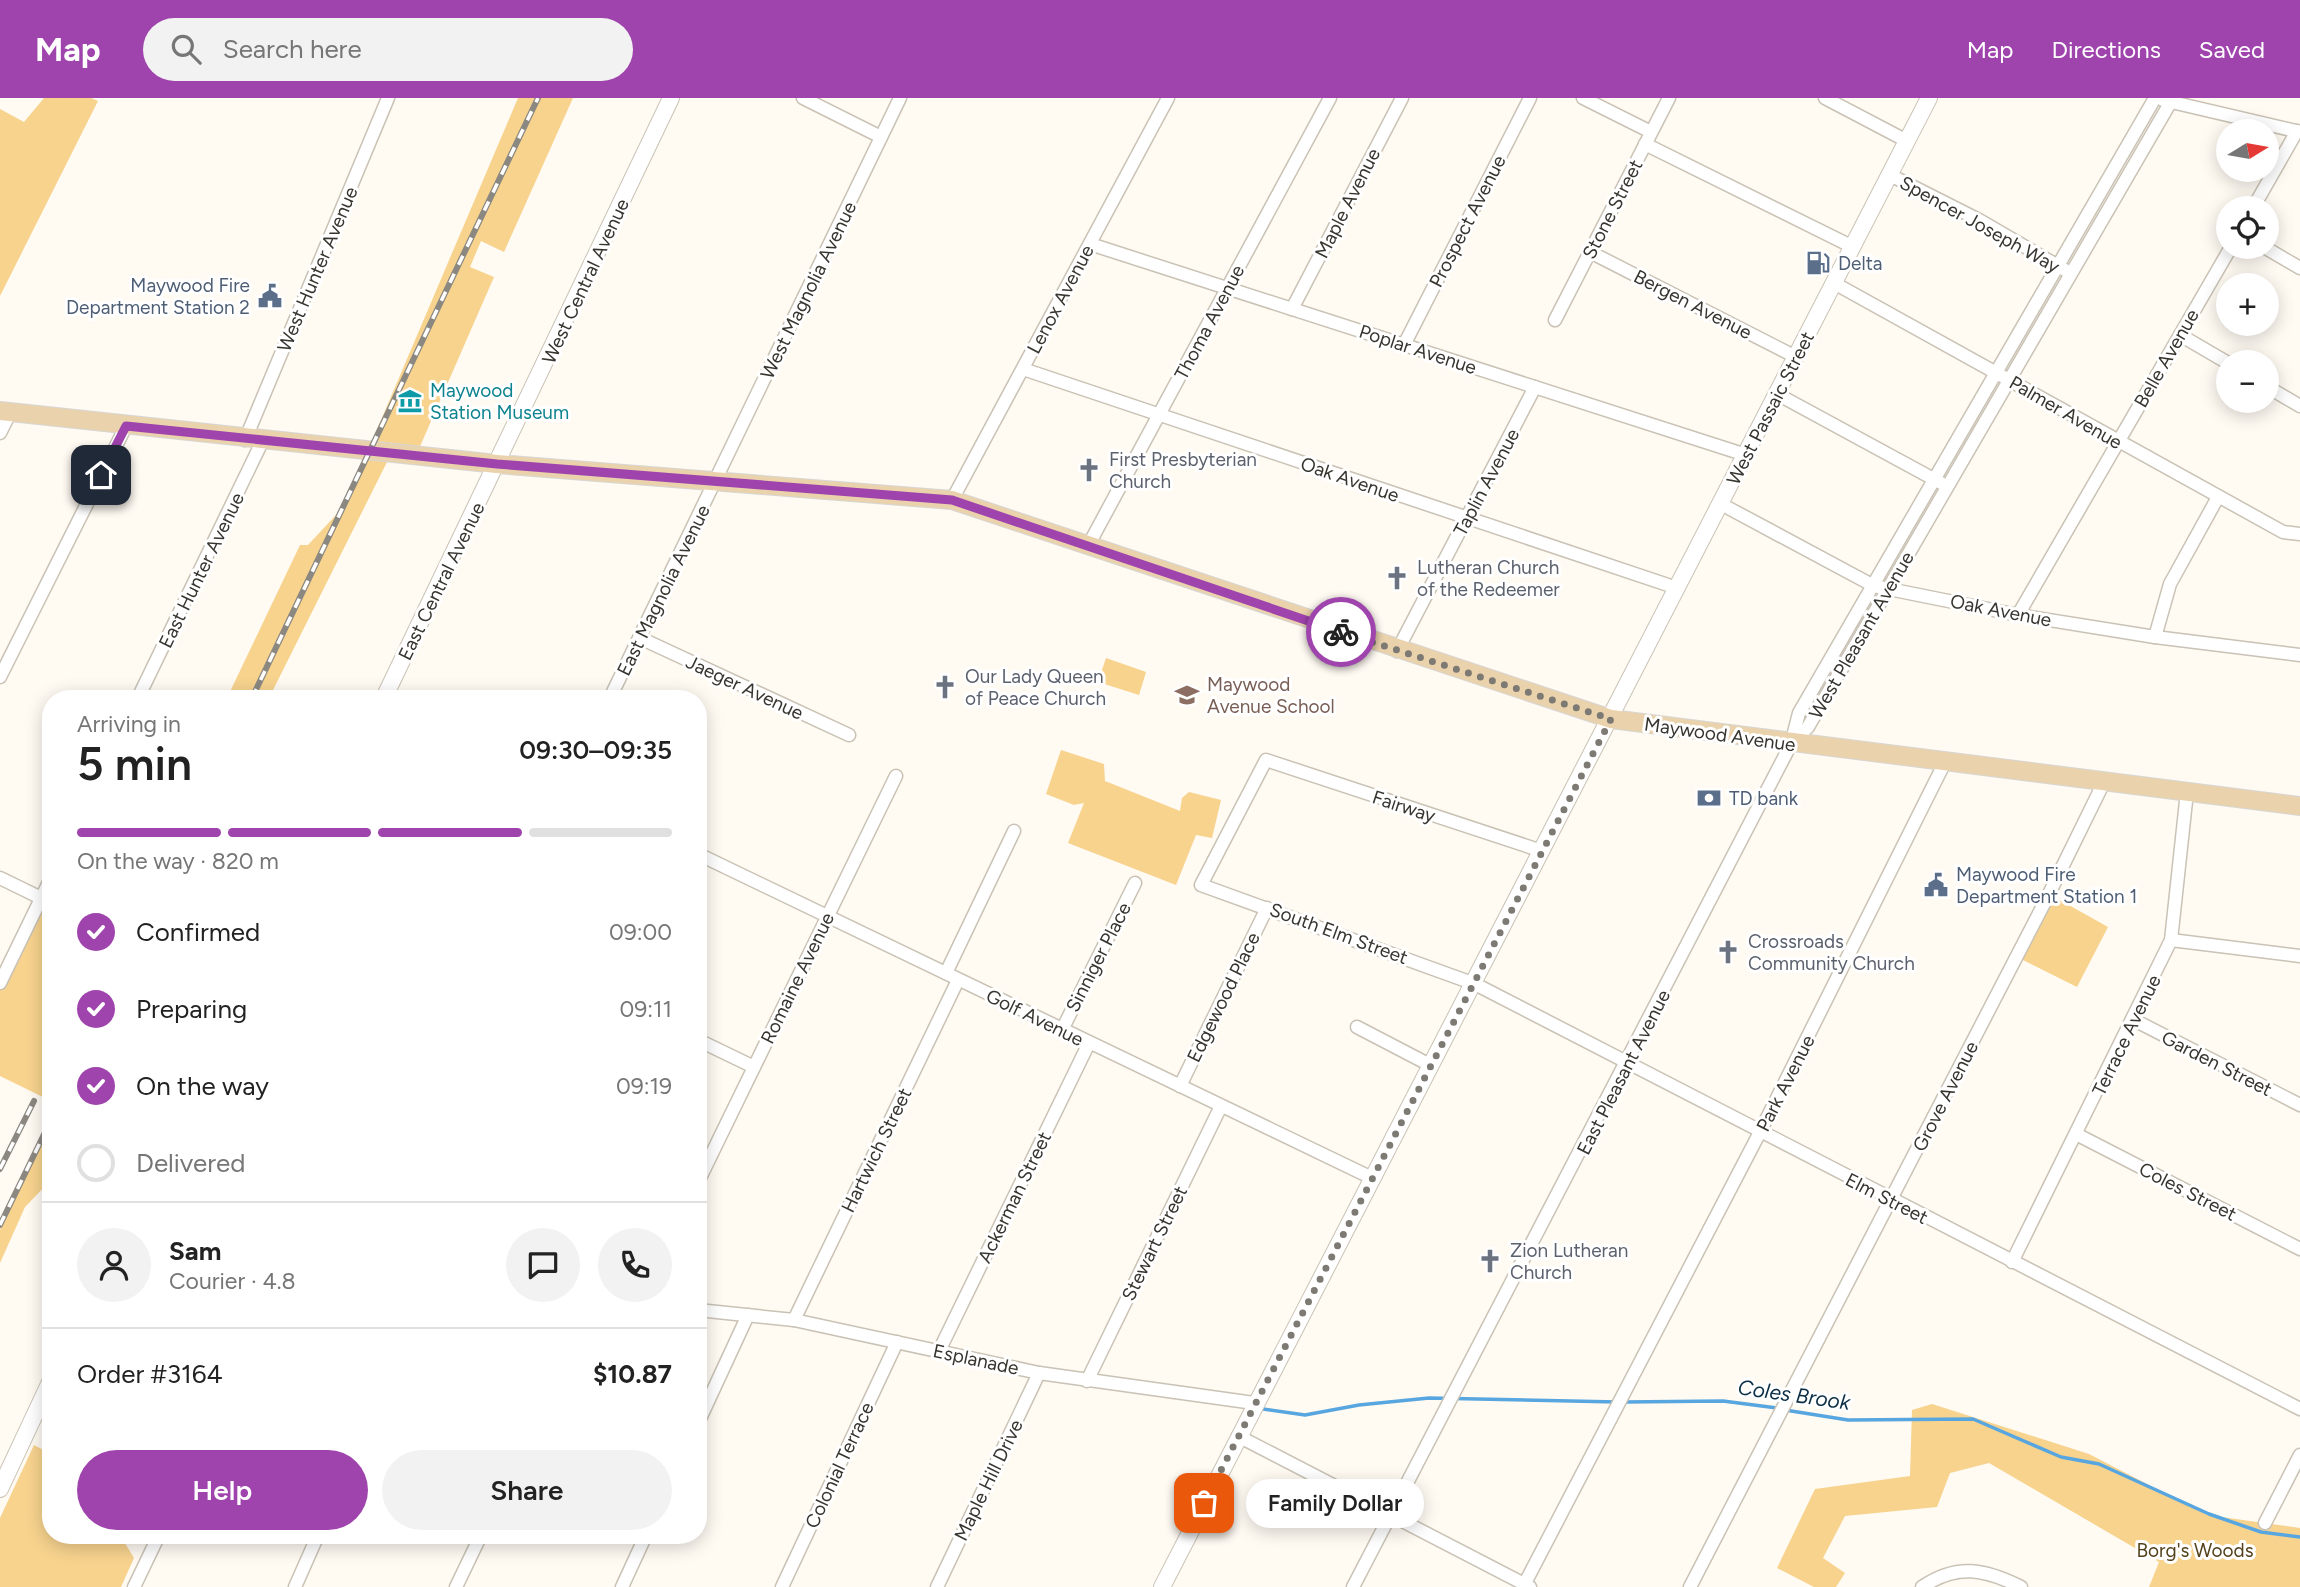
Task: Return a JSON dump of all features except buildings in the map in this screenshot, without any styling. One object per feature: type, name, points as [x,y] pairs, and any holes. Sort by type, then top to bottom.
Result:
[{"type":"main road","name":"West Central Avenue","points":[[497,464],[671,98]]},
{"type":"main road","name":"West Passaic Street","points":[[1162,1587],[1430,1065],[1475,984],[1929,98]]},
{"type":"main road","name":"Maywood Avenue","points":[[5,412],[253,441],[497,464],[952,500],[1611,719],[1791,744],[2300,806]]},
{"type":"main road","name":"East Central Avenue","points":[[388,690],[497,464]]},
{"type":"main road","points":[[0,1489],[42,1399]]},
{"type":"street","name":"West Hunter Avenue","points":[[253,441],[388,98]]},
{"type":"street","points":[[803,98],[881,137]]},
{"type":"street","name":"West Magnolia Avenue","points":[[716,482],[900,98]]},
{"type":"street","name":"Lenox Avenue","points":[[952,500],[1168,98]]},
{"type":"street","name":"Thoma Avenue","points":[[1088,546],[1330,98]]},
{"type":"street","name":"Maple Avenue","points":[[1292,309],[1402,98]]},
{"type":"street","name":"Prospect Avenue","points":[[1404,345],[1530,98]]},
{"type":"street","points":[[1583,98],[1648,138],[1853,247]]},
{"type":"street","name":"Stone Street","points":[[1555,320],[1669,98]]},
{"type":"street","points":[[1825,98],[1907,141]]},
{"type":"street","points":[[2154,98],[2299,132],[2260,196]]},
{"type":"street","name":"West Pleasant Avenue","points":[[1791,744],[1799,713],[2154,98]]},
{"type":"street","name":"West Pleasant Avenue","points":[[1791,744],[1808,727],[2171,100]]},
{"type":"street","name":"Spencer Joseph Way","points":[[1890,175],[1979,220],[2070,273]]},
{"type":"street","name":"Poplar Avenue","points":[[1090,244],[1746,455]]},
{"type":"street","name":"Bergen Avenue","points":[[1590,252],[1796,357]]},
{"type":"street","points":[[2279,256],[2300,268]]},
{"type":"street","name":"Belle Avenue","points":[[2018,615],[2224,259]]},
{"type":"street","name":"Palmer Avenue","points":[[1834,283],[2218,497],[2283,532],[2300,534]]},
{"type":"street","points":[[2180,335],[2216,356]]},
{"type":"street","name":"Oak Avenue","points":[[1023,369],[1677,588]]},
{"type":"street","name":"Taplin Avenue","points":[[1397,650],[1535,387]]},
{"type":"street","points":[[1777,394],[1947,487]]},
{"type":"street","points":[[2279,394],[2300,406]]},
{"type":"street","points":[[0,433],[5,412]]},
{"type":"street","points":[[0,677],[126,426]]},
{"type":"street","name":"East Hunter Avenue","points":[[142,690],[253,441]]},
{"type":"street","name":"East Magnolia Avenue","points":[[614,690],[716,482]]},
{"type":"street","points":[[2155,638],[2170,584],[2218,497]]},
{"type":"street","name":"Oak Avenue","points":[[1721,504],[1874,586],[2018,615],[2155,638],[2300,655]]},
{"type":"street","name":"Jaeger Avenue","points":[[640,638],[849,735]]},
{"type":"street","name":"East Pleasant Avenue","points":[[1353,1587],[1791,744]]},
{"type":"street","name":"Fairway","points":[[1201,885],[1266,761],[1542,850]]},
{"type":"street","name":"Park Avenue","points":[[1526,1586],[1760,1132],[1945,762]]},
{"type":"street","name":"Romaine Avenue","points":[[707,1164],[896,776]]},
{"type":"street","name":"Grove Avenue","points":[[1690,1587],[1892,1200],[2104,782]]},
{"type":"street","name":"Terrace Avenue","points":[[2012,1262],[2134,1020],[2171,940],[2187,792]]},
{"type":"street","points":[[946,973],[1014,831]]},
{"type":"street","name":"Golf Avenue","points":[[707,858],[1372,1178]]},
{"type":"street","points":[[0,878],[41,898],[0,982]]},
{"type":"street","name":"Sinniger Place","points":[[1062,1030],[1135,883]]},
{"type":"street","name":"South Elm Street","points":[[1201,885],[1475,984]]},
{"type":"street","name":"Edgewood Place","points":[[1180,1086],[1267,908]]},
{"type":"street","points":[[2171,940],[2300,956]]},
{"type":"street","name":"Hartwich Street","points":[[794,1320],[958,980]]},
{"type":"street","name":"Elm Street","points":[[1475,984],[2300,1409]]},
{"type":"street","name":"Garden Street","points":[[2134,1020],[2300,1105]]},
{"type":"street","points":[[1357,1027],[1430,1065]]},
{"type":"street","name":"Ackerman Street","points":[[939,1352],[1089,1043]]},
{"type":"street","points":[[707,1044],[754,1067]]},
{"type":"street","name":"Stewart Street","points":[[1087,1381],[1221,1106]]},
{"type":"street","name":"Coles Street","points":[[2076,1134],[2300,1249]]},
{"type":"street","name":"Esplanade","points":[[707,1311],[794,1320],[1087,1381],[1255,1403]]},
{"type":"street","points":[[707,1404],[748,1315]]},
{"type":"street","name":"Colonial Terrace","points":[[782,1587],[897,1342]]},
{"type":"street","name":"Maple Hill Drive","points":[[937,1587],[1040,1373]]},
{"type":"street","points":[[1238,1436],[1526,1586]]},
{"type":"street","points":[[2265,1523],[2300,1455]]},
{"type":"street","points":[[134,1587],[155,1544]]},
{"type":"street","points":[[295,1587],[314,1544]]},
{"type":"street","points":[[456,1587],[477,1544]]},
{"type":"street","points":[[622,1587],[642,1544]]},
{"type":"street","points":[[1922,1587],[1949,1573],[1969,1570],[1990,1573],[2021,1587]]},
{"type":"green space","points":[[44,98],[91,98],[98,101],[0,296],[0,109],[24,122]]},
{"type":"green space","points":[[518,98],[573,98],[504,252],[481,241],[470,267],[494,277],[418,451],[370,446]]},
{"type":"green space","points":[[371,452],[391,454],[273,690],[231,690],[300,545],[308,545],[349,501]]},
{"type":"green space","points":[[1106,658],[1146,672],[1139,695],[1098,682]]},
{"type":"green space","points":[[1061,750],[1104,764],[1105,781],[1180,811],[1182,798],[1189,792],[1221,800],[1212,838],[1196,835],[1176,885],[1068,843],[1084,803],[1074,805],[1046,794]]},
{"type":"green space","points":[[2049,894],[2108,927],[2077,987],[2017,957]]},
{"type":"green space","points":[[37,907],[42,910],[42,1097],[0,1076],[0,983]]},
{"type":"green space","points":[[42,1138],[42,1189],[25,1207],[0,1263],[0,1230]]},
{"type":"green space","name":"Borg's Woods","points":[[1932,1404],[2089,1454],[2207,1515],[2300,1528],[2300,1587],[2149,1587],[2159,1562],[1989,1463],[1950,1473],[1937,1507],[1845,1516],[1823,1558],[1845,1573],[1836,1587],[1814,1587],[1777,1568],[1815,1489],[1910,1476],[1912,1410]]},
{"type":"green space","points":[[34,1445],[42,1449],[42,1544],[125,1544],[134,1558],[121,1587],[0,1587],[0,1518]]},
{"type":"waterway","name":"Coles Brook","points":[[1263,1409],[1305,1415],[1359,1405],[1429,1398],[1617,1402]]},
{"type":"waterway","name":"Coles Brook","points":[[1624,1402],[1723,1401],[1777,1408]]},
{"type":"waterway","name":"Coles Brook","points":[[1785,1410],[1848,1420],[1973,1419],[2061,1457],[2099,1464],[2209,1514],[2261,1532],[2300,1537]]},
{"type":"railway","points":[[256,690],[538,98]]},
{"type":"railway","points":[[0,1169],[34,1101]]},
{"type":"railway","points":[[0,1225],[42,1139]]},
{"type":"way so far","points":[[1204,1503],[1611,719],[1341,632]]},
{"type":"place","name":"Delta","points":[[1818,263]]},
{"type":"place","name":"Maywood Fire Department Station 2","points":[[270,296]]},
{"type":"place","name":"Maywood Station Museum","points":[[410,401]]},
{"type":"place","name":"First Presbyterian Church","points":[[1089,470]]},
{"type":"place","name":"Lutheran Church of the Redeemer","points":[[1397,578]]},
{"type":"place","name":"Our Lady Queen of Peace Church","points":[[945,687]]},
{"type":"place","name":"Maywood Avenue School","points":[[1187,695]]},
{"type":"place","name":"TD bank","points":[[1709,798]]},
{"type":"place","name":"Maywood Fire Department Station 1","points":[[1936,885]]},
{"type":"place","name":"Crossroads Community Church","points":[[1728,952]]},
{"type":"place","name":"Zion Lutheran Church","points":[[1490,1261]]},
{"type":"place","name":"Family Dollar","points":[[1204,1503]]},
{"type":"route","points":[[101,475],[126,426],[497,464],[952,500],[1341,632]]}]
